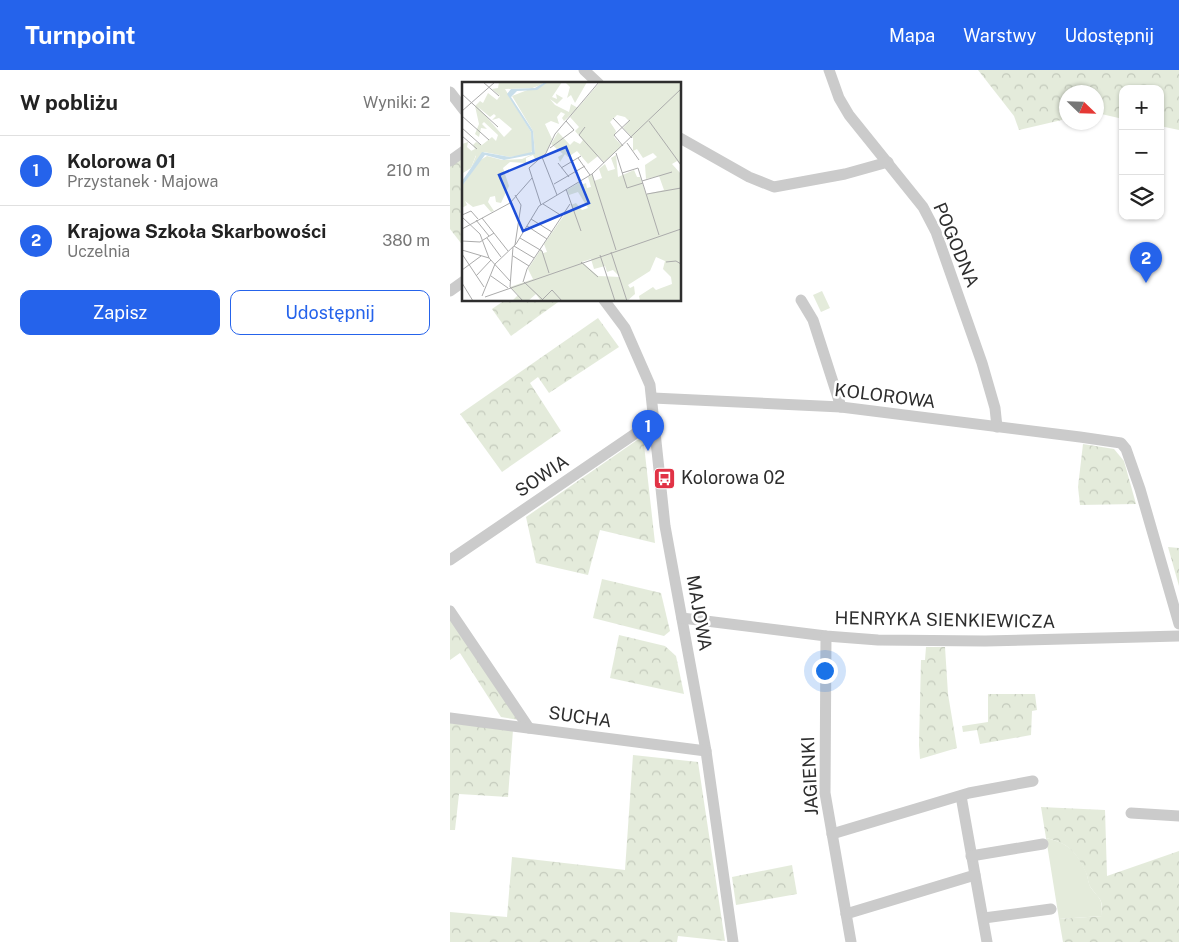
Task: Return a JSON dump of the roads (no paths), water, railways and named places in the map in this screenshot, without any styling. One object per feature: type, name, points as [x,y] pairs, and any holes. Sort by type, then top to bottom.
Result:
[{"type":"street","points":[[584,70],[597,82]]},
{"type":"street","name":"POGODNA","points":[[829,70],[839,98],[849,116],[923,207],[936,232],[982,363],[996,408],[997,427]]},
{"type":"street","points":[[450,92],[462,107]]},
{"type":"street","points":[[681,139],[749,176],[774,187],[845,174],[888,162]]},
{"type":"street","points":[[450,161],[462,152]]},
{"type":"street","points":[[450,291],[462,282]]},
{"type":"street","points":[[801,300],[813,320],[841,408]]},
{"type":"street","name":"MAJOWA","points":[[605,301],[625,328],[645,371],[653,398],[665,526],[706,751],[733,942]]},
{"type":"street","name":"KOLOROWA","points":[[653,398],[841,408],[1121,443],[1131,460],[1179,624]]},
{"type":"street","name":"SOWIA","points":[[450,560],[642,428],[654,424]]},
{"type":"street","points":[[450,611],[530,728]]},
{"type":"street","name":"HENRYKA SIENKIEWICZA","points":[[682,618],[826,636],[878,640],[985,641],[1179,636]]},
{"type":"street","name":"JAGIENKI","points":[[826,636],[825,793],[851,942]]},
{"type":"street","name":"SUCHA","points":[[450,718],[706,751]]},
{"type":"street","points":[[832,834],[961,796],[1033,781]]},
{"type":"street","points":[[961,796],[987,942]]},
{"type":"street","points":[[1131,813],[1179,816]]},
{"type":"street","points":[[971,856],[1043,844]]},
{"type":"street","points":[[846,914],[975,875]]},
{"type":"street","points":[[984,918],[1051,909]]},
{"type":"place","name":"Krajowa Szkoła Skarbowości","points":[[1146,283]]},
{"type":"place","name":"Kolorowa 01","points":[[648,451]]},
{"type":"place","name":"Kolorowa 02","points":[[665,478]]}]
